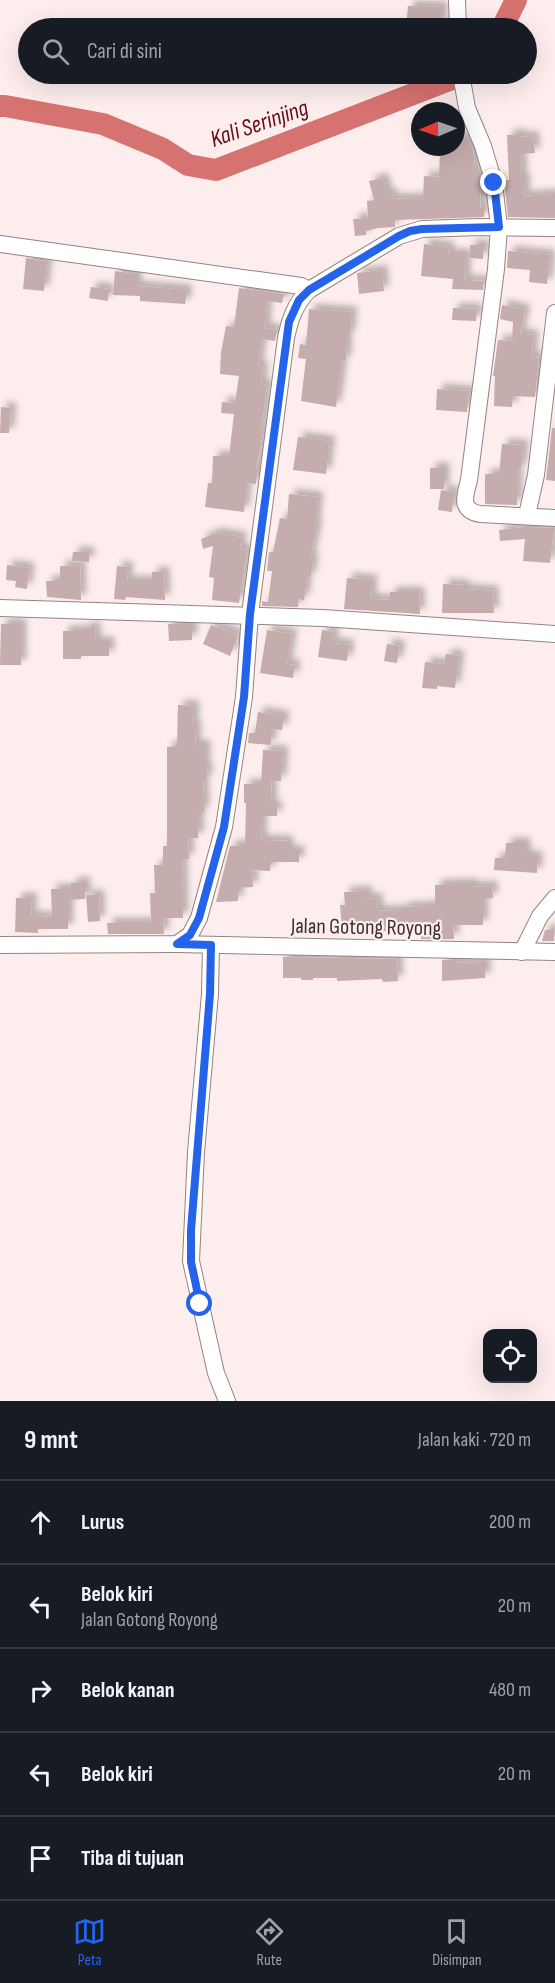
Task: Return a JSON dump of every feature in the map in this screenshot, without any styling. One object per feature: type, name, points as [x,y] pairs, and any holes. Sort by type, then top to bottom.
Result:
[{"type":"street","points":[[457,0],[458,18]]},
{"type":"street","points":[[462,84],[467,108],[483,146],[494,183],[499,227],[496,269],[469,480],[464,498],[471,512],[555,518]]},
{"type":"street","points":[[177,944],[190,935],[199,918],[224,827],[244,697],[250,614],[289,322],[299,300],[309,290],[410,231],[499,227],[555,228]]},
{"type":"street","points":[[0,244],[301,286],[309,290]]},
{"type":"street","points":[[527,515],[536,475],[555,313]]},
{"type":"street","points":[[0,608],[250,614],[555,634]]},
{"type":"street","points":[[522,952],[540,916],[555,898]]},
{"type":"street","name":"Jalan Gotong Royong","points":[[0,945],[177,944],[555,952]]},
{"type":"street","points":[[211,945],[210,994],[194,1185],[191,1262],[216,1373],[227,1401]]},
{"type":"building","points":[[408,6],[442,7],[441,18],[407,18]]},
{"type":"building","points":[[520,134],[520,137],[533,136],[535,153],[521,154],[522,180],[525,180],[524,196],[555,194],[555,218],[508,217],[505,190],[506,180],[509,180],[507,135]]},
{"type":"building","points":[[465,138],[468,138],[473,150],[475,169],[477,169],[476,179],[481,179],[480,208],[485,208],[484,217],[395,220],[395,227],[378,228],[366,231],[366,235],[355,236],[353,219],[368,218],[367,201],[374,200],[369,181],[383,178],[387,194],[392,194],[393,199],[423,198],[424,176],[439,177],[440,156],[465,156]]},
{"type":"building","points":[[424,244],[449,247],[448,254],[466,254],[465,280],[484,281],[483,290],[452,289],[453,279],[421,276]]},
{"type":"building","points":[[470,245],[484,245],[483,259],[469,258]]},
{"type":"building","points":[[508,251],[550,255],[547,284],[529,282],[530,270],[507,268]]},
{"type":"building","points":[[26,258],[47,261],[44,291],[23,289]]},
{"type":"building","points":[[382,270],[384,291],[359,294],[357,273]]},
{"type":"building","points":[[115,271],[136,274],[136,286],[187,290],[185,304],[140,301],[140,296],[113,295]]},
{"type":"building","points":[[91,287],[109,289],[108,301],[89,298]]},
{"type":"building","points":[[239,288],[284,294],[282,303],[267,301],[265,328],[277,330],[275,341],[262,339],[258,366],[263,367],[261,384],[267,385],[261,433],[263,433],[256,468],[258,469],[256,484],[247,483],[244,512],[205,507],[208,483],[212,483],[213,456],[229,456],[234,414],[221,413],[222,402],[235,403],[239,376],[220,374],[221,352],[226,326],[234,327]]},
{"type":"building","points":[[502,305],[525,310],[520,334],[533,335],[532,357],[539,358],[535,397],[513,396],[512,407],[494,406],[495,376],[493,376],[498,340],[512,341],[513,322],[500,319]]},
{"type":"building","points":[[453,308],[477,309],[476,321],[452,320]]},
{"type":"building","points":[[309,309],[352,312],[350,335],[347,335],[346,361],[342,360],[336,407],[301,401],[306,359],[298,358],[300,344],[306,345]]},
{"type":"building","points":[[437,389],[469,391],[467,412],[436,410]]},
{"type":"building","points":[[1,407],[11,408],[9,433],[0,433]]},
{"type":"building","points":[[552,428],[555,428],[555,481],[546,480]]},
{"type":"building","points":[[298,437],[330,441],[326,474],[293,470]]},
{"type":"building","points":[[502,444],[523,445],[521,469],[517,468],[517,505],[485,504],[485,474],[499,474]]},
{"type":"building","points":[[430,468],[444,468],[444,489],[430,489]]},
{"type":"building","points":[[441,490],[454,492],[452,512],[438,510]]},
{"type":"building","points":[[289,494],[318,497],[315,525],[317,525],[310,558],[313,558],[311,577],[307,576],[304,600],[299,599],[298,607],[262,606],[262,601],[268,602],[272,571],[267,571],[269,552],[273,552],[280,518],[287,519]]},
{"type":"building","points":[[526,527],[554,528],[550,563],[523,561],[525,539],[500,541],[499,530]]},
{"type":"building","points":[[216,533],[241,537],[240,549],[247,550],[239,603],[212,600],[214,578],[209,577],[213,546],[203,549],[201,539]]},
{"type":"building","points":[[73,552],[89,552],[89,562],[72,561]]},
{"type":"building","points":[[7,565],[29,568],[27,589],[15,587],[16,581],[6,580]]},
{"type":"building","points":[[80,565],[81,600],[47,597],[46,581],[60,581],[60,566]]},
{"type":"building","points":[[117,566],[128,567],[127,581],[152,581],[152,572],[164,572],[165,600],[126,597],[125,600],[114,599]]},
{"type":"building","points":[[347,578],[372,580],[371,599],[390,600],[390,592],[419,592],[420,614],[344,609]]},
{"type":"building","points":[[443,584],[464,585],[464,589],[493,591],[494,613],[442,613]]},
{"type":"building","points":[[1,624],[21,624],[21,665],[0,665]]},
{"type":"building","points":[[168,624],[192,624],[192,640],[169,641]]},
{"type":"building","points":[[211,625],[238,635],[230,656],[203,644]]},
{"type":"building","points":[[95,627],[96,642],[109,642],[109,656],[81,656],[81,659],[63,659],[63,631],[84,631],[84,628]]},
{"type":"building","points":[[267,630],[292,634],[287,664],[295,665],[293,678],[260,673]]},
{"type":"building","points":[[322,630],[334,632],[332,643],[349,645],[347,661],[318,657]]},
{"type":"building","points":[[387,644],[400,646],[397,663],[384,661]]},
{"type":"building","points":[[446,654],[459,656],[455,688],[437,686],[437,689],[422,688],[425,662],[444,664]]},
{"type":"building","points":[[178,705],[194,706],[195,745],[205,745],[205,769],[208,770],[206,781],[203,780],[204,812],[199,812],[198,838],[188,838],[189,859],[182,859],[183,918],[163,918],[164,934],[108,934],[107,923],[151,923],[150,893],[155,893],[154,865],[163,865],[163,846],[167,846],[167,747],[177,746]]},
{"type":"building","points":[[258,712],[284,716],[282,730],[272,729],[271,745],[248,743],[249,733],[255,733]]},
{"type":"building","points":[[263,750],[283,751],[281,781],[271,781],[272,807],[277,807],[277,816],[262,816],[261,840],[288,841],[288,851],[299,851],[299,862],[271,862],[270,871],[252,870],[253,887],[238,888],[238,901],[216,902],[230,846],[245,845],[244,784],[261,784]]},
{"type":"building","points":[[506,843],[525,843],[525,856],[537,856],[537,873],[494,870],[495,858],[505,858]]},
{"type":"building","points":[[85,882],[85,899],[68,900],[68,929],[38,929],[38,933],[15,932],[16,898],[32,898],[31,916],[52,917],[51,889],[71,889],[71,883]]},
{"type":"building","points":[[473,884],[473,887],[492,886],[493,898],[483,899],[483,925],[453,925],[454,939],[421,939],[421,933],[404,933],[404,930],[371,932],[371,928],[342,929],[340,905],[345,905],[344,892],[367,891],[367,899],[377,898],[378,911],[403,910],[403,907],[435,906],[435,885]]},
{"type":"building","points":[[86,895],[99,895],[100,921],[88,922]]},
{"type":"building","points":[[554,929],[554,941],[542,941],[545,930]]},
{"type":"building","points":[[283,957],[397,959],[398,981],[283,978]]},
{"type":"building","points":[[442,960],[456,960],[456,963],[485,962],[485,978],[442,981]]},
{"type":"waterway","name":"Kali Serinjing","points":[[507,18],[516,0]]},
{"type":"waterway","name":"Kali Serinjing","points":[[0,106],[103,124],[163,149],[188,165],[216,170],[439,84]]},
{"type":"route","points":[[200,1304],[191,1262],[191,1230],[210,994],[211,945],[177,944],[190,935],[199,918],[224,827],[244,697],[250,614],[289,322],[299,300],[309,290],[410,231],[499,227],[494,183]]}]
